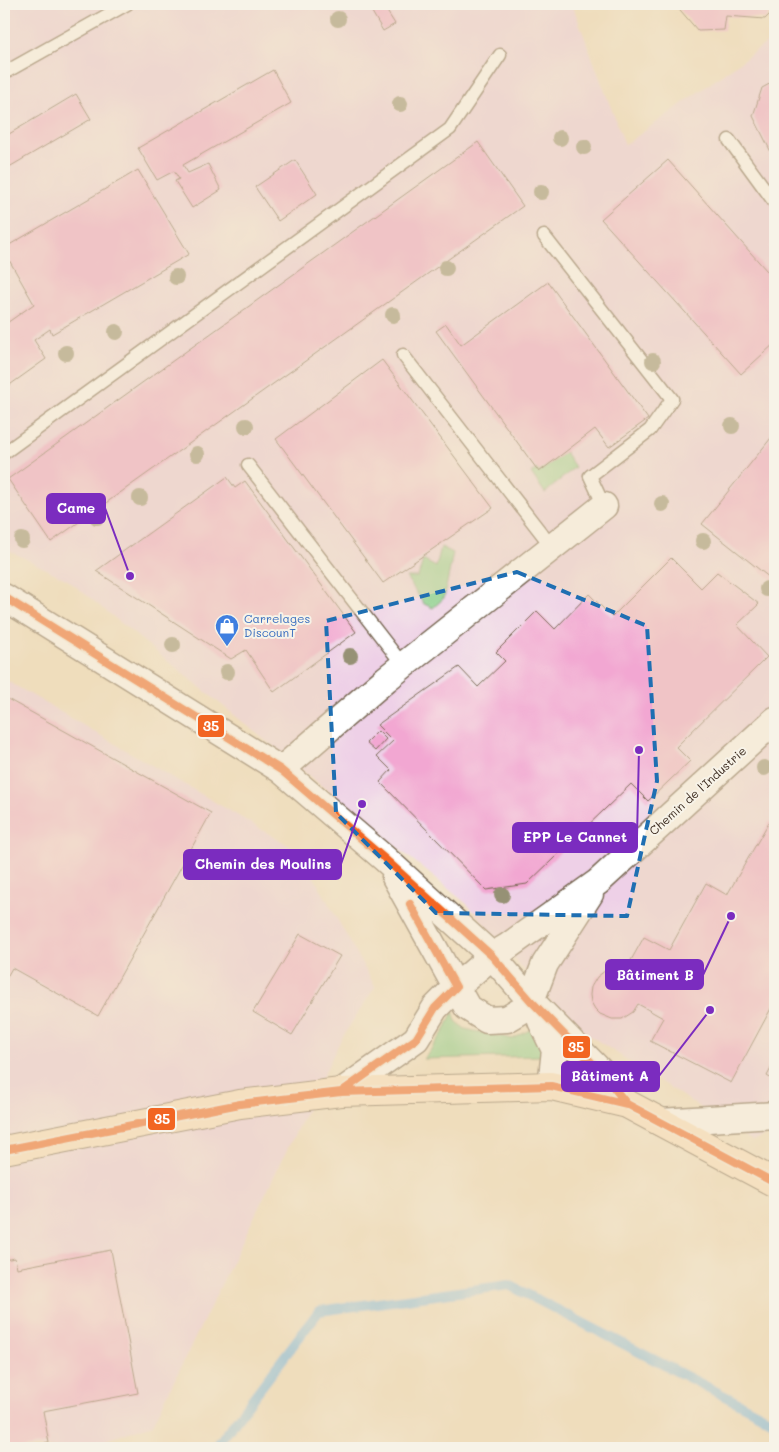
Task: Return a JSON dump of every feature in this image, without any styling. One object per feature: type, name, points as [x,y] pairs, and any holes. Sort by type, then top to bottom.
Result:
[{"type":"main road","points":[[4,1150],[240,1104],[341,1092],[551,1086],[627,1104],[775,1183]]},
{"type":"street","points":[[281,770],[386,678],[604,506]]},
{"type":"street","points":[[4,597],[281,770],[386,859],[492,956],[531,1001],[601,1072],[627,1104]]},
{"type":"street","name":"Chemin de l'Industrie","points":[[598,882],[773,726]]},
{"type":"street","points":[[386,859],[467,1007],[486,1020],[507,1020],[524,1009],[531,1001],[545,964],[598,882]]},
{"type":"street","points":[[341,1092],[416,1039],[435,1008],[492,956],[598,882]]},
{"type":"street","points":[[531,1001],[555,1050],[551,1086]]},
{"type":"street","points":[[660,1122],[775,1115]]},
{"type":"lane","points":[[4,73],[127,4]]},
{"type":"lane","points":[[4,453],[450,129],[500,55]]},
{"type":"lane","points":[[729,140],[775,203]]},
{"type":"lane","points":[[544,236],[672,399],[650,430],[590,476],[604,506]]},
{"type":"lane","points":[[403,355],[552,546]]},
{"type":"lane","points":[[248,465],[403,665]]},
{"type":"highlighted area","points":[[517,572],[647,626],[657,781],[627,916],[436,913],[336,813],[326,621]]},
{"type":"shaded area","points":[[4,4],[572,4],[625,145],[775,37],[775,1129],[753,1142],[569,1022],[467,904],[68,580],[4,548]]},
{"type":"shaded area","points":[[4,679],[300,852],[375,987],[341,1039],[153,1424],[82,1448],[4,1448]]},
{"type":"green space","points":[[565,452],[575,467],[545,493],[531,473],[537,469],[539,472]]},
{"type":"green space","points":[[441,547],[453,553],[444,598],[433,608],[424,604],[406,577],[418,577],[423,560],[436,567]]},
{"type":"green space","points":[[453,1011],[456,1021],[465,1029],[513,1039],[533,1028],[543,1046],[542,1056],[424,1059],[445,1030]]},
{"type":"building","points":[[659,4],[670,4],[664,9]]},
{"type":"building","points":[[675,4],[775,4],[775,9],[765,19],[726,16],[724,30],[698,31]]},
{"type":"building","points":[[383,5],[395,24],[383,31],[372,12]]},
{"type":"building","points":[[273,70],[291,103],[183,165],[188,173],[208,164],[221,190],[192,208],[175,181],[179,179],[174,171],[157,180],[138,148]]},
{"type":"building","points":[[775,81],[775,160],[753,116],[762,88]]},
{"type":"building","points":[[76,94],[91,119],[4,170],[4,137]]},
{"type":"building","points":[[478,142],[523,206],[51,542],[8,479]]},
{"type":"building","points":[[295,160],[317,194],[278,221],[255,187]]},
{"type":"building","points":[[668,160],[775,280],[775,343],[741,374],[601,219]]},
{"type":"building","points":[[138,170],[189,254],[52,334],[50,329],[34,340],[46,359],[4,389],[4,325],[34,304],[4,248]]},
{"type":"building","points":[[548,282],[648,419],[609,447],[595,429],[539,472],[436,331],[446,324],[461,345]]},
{"type":"building","points":[[382,360],[493,508],[383,583],[276,439]]},
{"type":"building","points":[[775,433],[775,582],[702,524]]},
{"type":"building","points":[[227,477],[235,488],[245,481],[356,632],[274,692],[246,650],[231,659],[96,571]]},
{"type":"building","points":[[671,558],[701,588],[717,572],[759,604],[737,625],[767,657],[676,747],[690,761],[648,801],[631,784],[527,884],[486,890],[380,782],[391,770],[377,756],[393,741],[377,725],[459,667],[478,687],[505,661],[496,652],[537,611],[555,629],[589,594],[612,617]]},
{"type":"building","points":[[4,697],[211,813],[98,1016],[12,968],[4,982]]},
{"type":"building","points":[[378,731],[386,739],[375,751],[366,743]]},
{"type":"building","points":[[769,822],[775,825],[775,1001],[731,1083],[650,1041],[663,1018],[638,1004],[633,1012],[622,1019],[612,1019],[600,1014],[591,1002],[591,987],[597,977],[606,970],[625,971],[644,937],[669,950],[706,883],[727,895]]},
{"type":"building","points":[[300,934],[340,956],[292,1035],[253,1012]]},
{"type":"building","points":[[775,1061],[775,1081],[767,1076]]},
{"type":"building","points":[[111,1250],[138,1393],[43,1411],[49,1443],[21,1448],[4,1448],[4,1260],[15,1258],[17,1268]]},
{"type":"waterway","points":[[215,1448],[319,1311],[509,1285],[775,1422]]},
{"type":"transit line","name":"35","points":[[4,597],[281,770],[385,859],[492,956],[531,1001],[601,1072],[627,1104],[775,1183]]},
{"type":"transit line","name":"35","points":[[341,1092],[416,1039],[435,1008],[456,987],[410,904]]},
{"type":"transit line","name":"35","points":[[4,1150],[240,1104],[341,1092],[551,1086],[627,1104],[638,1110]]},
{"type":"place","name":"Came","points":[[130,576]]},
{"type":"place","name":"Carrelages DiscounT","points":[[227,647]]},
{"type":"place","name":"EPP Le Cannet","points":[[639,750]]},
{"type":"place","name":"Chemin des Moulins","points":[[362,804]]},
{"type":"place","name":"Bâtiment B","points":[[731,916]]},
{"type":"place","name":"Bâtiment A","points":[[710,1010]]}]
